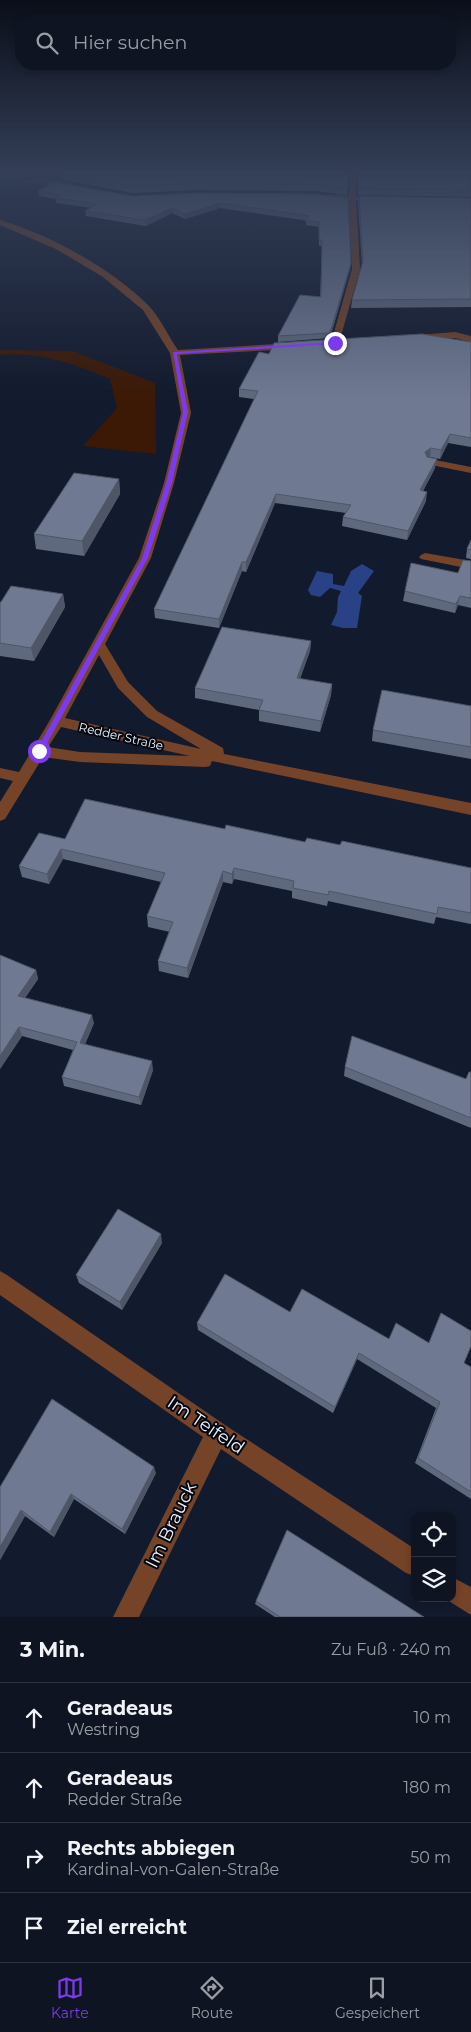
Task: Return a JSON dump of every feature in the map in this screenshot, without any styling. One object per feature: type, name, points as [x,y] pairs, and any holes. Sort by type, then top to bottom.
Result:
[{"type":"street","name":"Redder Straße","points":[[56,246],[106,275],[146,308],[175,353],[186,412],[169,483],[145,558],[57,721],[237,762],[471,809]]},
{"type":"street","points":[[335,343],[356,269],[355,246]]},
{"type":"street","points":[[409,338],[455,335],[471,331]]},
{"type":"street","points":[[455,335],[471,338]]},
{"type":"street","points":[[175,353],[307,345]]},
{"type":"street","points":[[430,462],[471,470]]},
{"type":"street","points":[[425,557],[471,565]]},
{"type":"street","points":[[98,643],[123,686],[152,714],[190,738],[237,762]]},
{"type":"street","points":[[0,815],[57,721]]},
{"type":"street","points":[[39,751],[80,756],[237,762]]},
{"type":"street","points":[[0,773],[23,778]]},
{"type":"street","name":"Im Teifeld","points":[[0,1282],[217,1433],[411,1561]]},
{"type":"street","name":"Im Brauck","points":[[126,1617],[217,1433]]},
{"type":"street","points":[[456,1592],[471,1602]]},
{"type":"shaded area","points":[[0,350],[73,351],[155,383],[156,454],[83,446],[117,408],[110,379],[83,368],[43,357],[0,355]]},
{"type":"water","points":[[362,564],[374,571],[358,593],[362,596],[357,628],[343,628],[331,625],[337,612],[338,597],[341,591],[330,588],[320,597],[311,595],[308,590],[317,571],[333,574],[333,584],[344,586],[351,571]]},
{"type":"building","points":[[322,246],[350,246],[351,263],[330,333],[278,336],[300,295],[321,297]]},
{"type":"building","points":[[362,246],[471,246],[471,299],[352,300],[363,261]]},
{"type":"building","points":[[422,334],[471,342],[471,438],[450,434],[441,450],[431,448],[425,452],[427,457],[437,459],[420,490],[427,492],[408,531],[343,517],[351,505],[276,494],[246,562],[242,562],[219,619],[154,609],[258,391],[239,389],[259,352],[269,354],[274,343]]},
{"type":"building","points":[[74,473],[119,479],[82,541],[34,534]]},
{"type":"building","points":[[471,540],[471,550],[467,549]]},
{"type":"building","points":[[463,560],[471,561],[471,598],[460,596],[456,604],[405,591],[411,563],[458,573]]},
{"type":"building","points":[[11,586],[63,594],[31,648],[0,643],[0,602]]},
{"type":"building","points":[[222,627],[311,641],[297,678],[332,684],[321,721],[259,710],[263,700],[195,688]]},
{"type":"building","points":[[382,690],[471,706],[471,747],[373,730]]},
{"type":"building","points":[[85,799],[225,829],[226,825],[305,842],[307,838],[340,845],[342,841],[471,868],[471,913],[438,907],[437,914],[329,891],[328,895],[293,888],[294,881],[234,868],[232,874],[223,871],[187,968],[158,961],[173,922],[147,916],[165,873],[61,849],[47,874],[19,866],[39,833],[65,839]]},
{"type":"building","points":[[0,955],[36,970],[18,996],[92,1015],[80,1043],[152,1061],[139,1097],[62,1077],[77,1042],[19,1027],[0,1056]]},
{"type":"building","points":[[352,1036],[466,1079],[469,1072],[471,1072],[471,1118],[345,1067]]},
{"type":"building","points":[[118,1209],[161,1234],[120,1302],[76,1275]]},
{"type":"building","points":[[225,1274],[290,1312],[302,1289],[389,1339],[396,1323],[429,1343],[441,1313],[471,1331],[471,1346],[464,1363],[471,1367],[471,1492],[418,1458],[440,1402],[359,1353],[335,1407],[197,1323]]},
{"type":"building","points":[[52,1399],[154,1467],[122,1529],[71,1494],[50,1532],[21,1510],[0,1547],[0,1487]]},
{"type":"building","points":[[287,1530],[424,1617],[280,1617],[256,1601]]},
{"type":"route","points":[[39,751],[145,558],[169,483],[186,412],[175,353],[335,343]]}]
